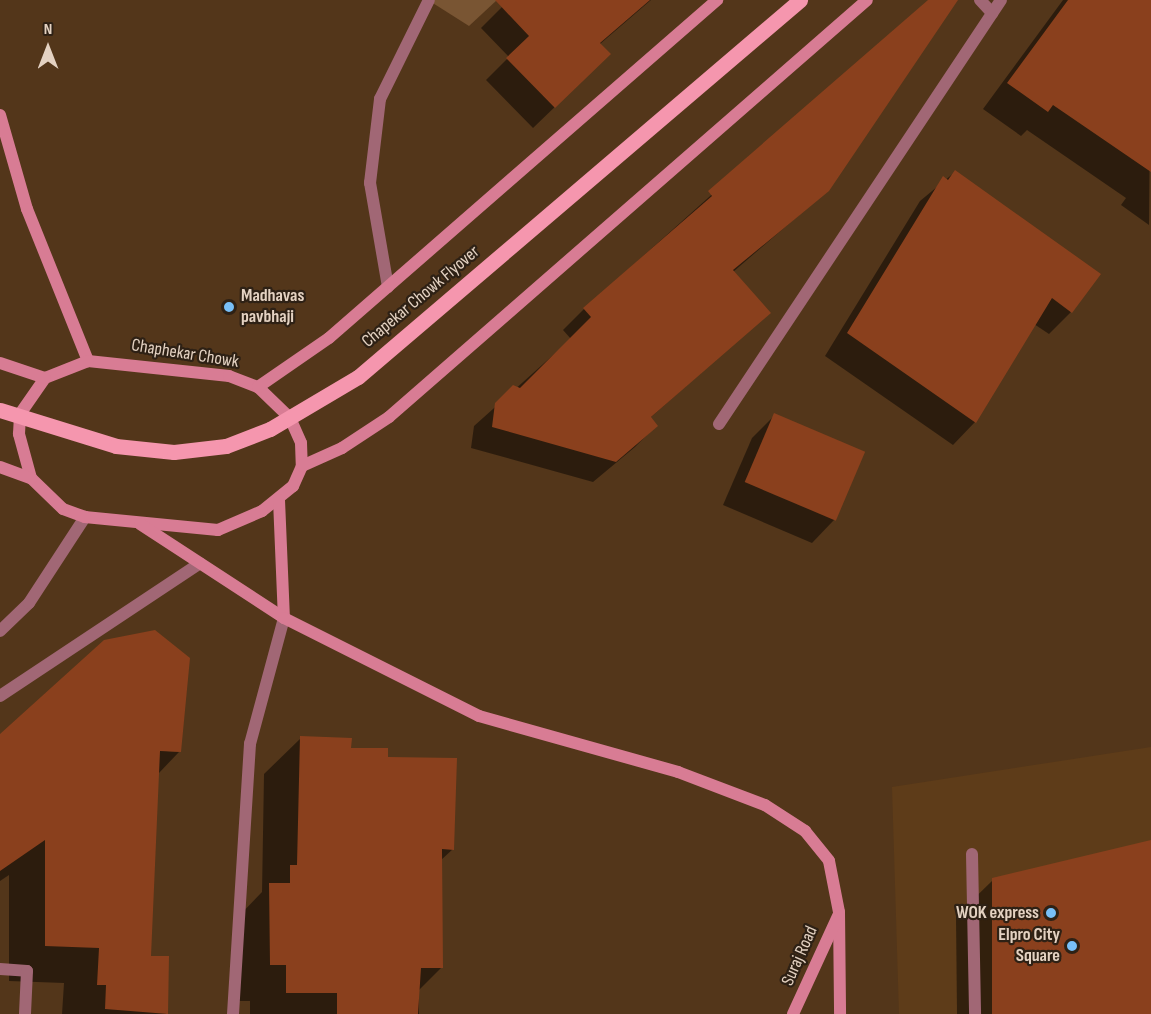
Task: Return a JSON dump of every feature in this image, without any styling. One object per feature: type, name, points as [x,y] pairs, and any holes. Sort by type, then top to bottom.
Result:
[{"type":"main road","points":[[258,387],[328,338],[717,0]]},
{"type":"main road","name":"Chapekar Chowk Flyover","points":[[0,410],[116,446],[174,452],[226,446],[270,429],[358,377],[800,0]]},
{"type":"main road","points":[[0,467],[31,477],[63,509],[85,517],[140,524],[218,530],[279,500],[302,466],[342,448],[389,417],[867,0]]},
{"type":"main road","points":[[0,115],[27,209],[88,361]]},
{"type":"main road","name":"Chaphekar Chowk","points":[[45,378],[88,361],[229,376],[258,387],[290,418],[302,466]]},
{"type":"main road","points":[[0,363],[45,378],[21,414],[19,434],[31,477]]},
{"type":"main road","points":[[279,500],[284,618]]},
{"type":"main road","points":[[140,524],[284,618],[479,716],[678,772],[765,805],[805,831],[829,861],[839,912],[840,1014]]},
{"type":"main road","name":"Suraj Road","points":[[793,1014],[839,912]]},
{"type":"street","points":[[388,287],[370,183],[380,99],[429,0]]},
{"type":"street","points":[[980,0],[992,13]]},
{"type":"street","points":[[719,424],[1000,0]]},
{"type":"street","points":[[0,631],[29,603],[85,517]]},
{"type":"street","points":[[0,696],[200,563]]},
{"type":"street","points":[[233,1014],[250,744],[284,618]]},
{"type":"street","points":[[972,854],[975,1014]]},
{"type":"street","points":[[0,969],[27,971],[25,1014]]},
{"type":"shaded area","points":[[428,0],[497,0],[469,26]]},
{"type":"shaded area","points":[[1151,747],[1151,1014],[899,1014],[892,787]]},
{"type":"building","points":[[495,0],[650,0],[600,43],[611,54],[555,108],[506,58],[529,36]]},
{"type":"building","points":[[928,0],[958,0],[829,191],[733,270],[771,313],[651,417],[658,426],[616,462],[492,427],[495,403],[513,385],[520,388],[591,317],[583,308],[712,196],[708,191]]},
{"type":"building","points":[[1068,0],[1151,0],[1151,172],[1053,105],[1048,112],[1007,83]]},
{"type":"building","points":[[955,170],[1101,274],[1072,313],[1052,298],[976,423],[847,333],[943,176],[948,180]]},
{"type":"building","points":[[774,413],[865,452],[836,521],[745,482]]},
{"type":"building","points":[[155,630],[190,658],[181,752],[160,751],[151,956],[169,956],[168,1014],[105,1009],[106,985],[97,985],[99,948],[45,946],[45,840],[0,871],[0,734],[104,640]]},
{"type":"building","points":[[300,736],[352,738],[351,748],[388,748],[388,757],[457,758],[454,850],[442,849],[443,968],[421,968],[418,1014],[337,1014],[337,993],[286,993],[286,965],[270,965],[269,883],[290,883],[290,865],[297,865]]},
{"type":"building","name":"Elpro City Square","points":[[1151,840],[1151,1014],[992,1014],[992,878]]},
{"type":"place","name":"Madhavas pavbhaji","points":[[229,307]]},
{"type":"place","name":"WOK express","points":[[1051,913]]},
{"type":"place","name":"Elpro City Square","points":[[1072,946]]}]
